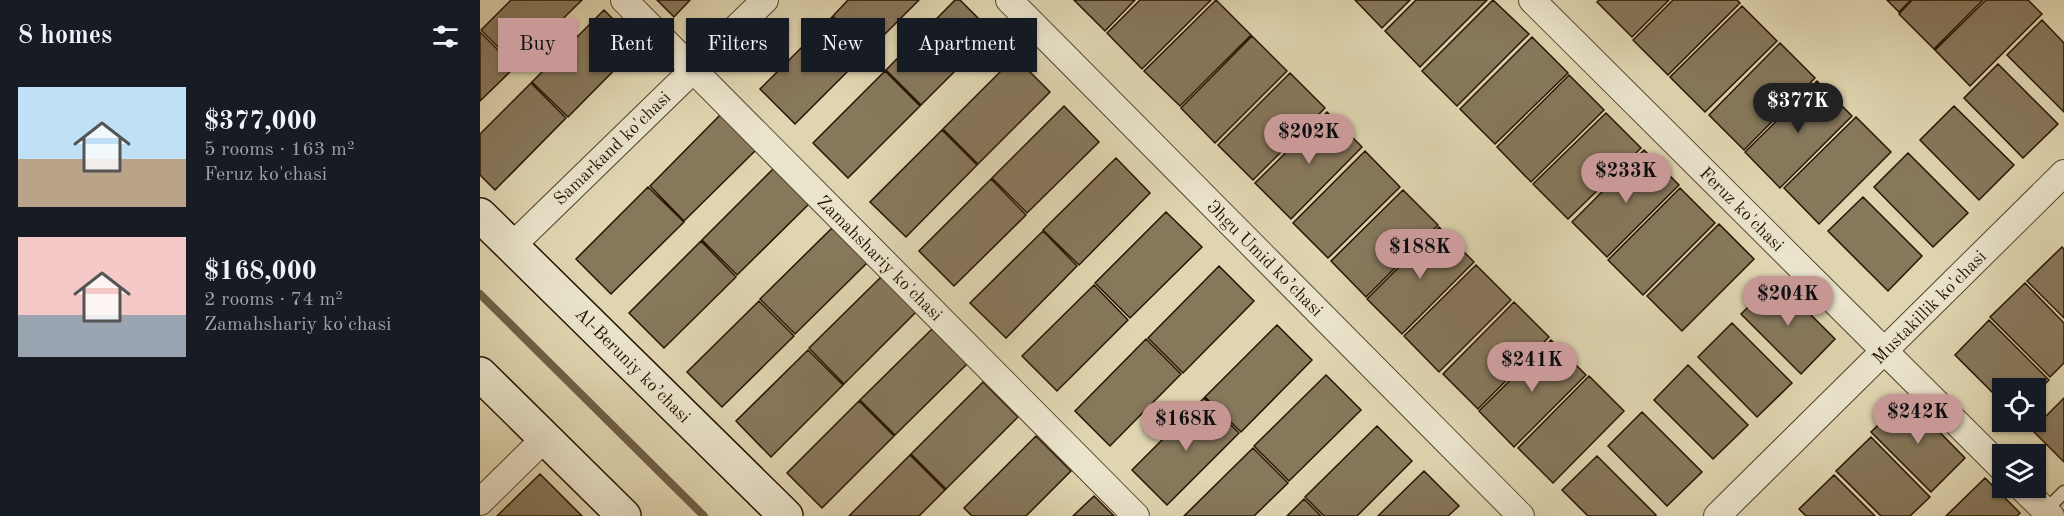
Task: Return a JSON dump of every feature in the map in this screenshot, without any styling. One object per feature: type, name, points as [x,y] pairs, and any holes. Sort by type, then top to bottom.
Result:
[{"type":"main road","name":"Al-Beruniy ko’chasi","points":[[480,215],[786,516]]},
{"type":"main road","points":[[480,374],[624,516]]},
{"type":"street","name":"Zamahshariy ko'chasi","points":[[624,0],[686,62]]},
{"type":"street","name":"Samarkand ko'chasi","points":[[746,18],[765,0]]},
{"type":"street","name":"Эhgu Umid ko’chasi","points":[[1009,0],[1521,516]]},
{"type":"street","name":"Feruz ko'chasi","points":[[1532,0],[1992,458]]},
{"type":"street","name":"Samarkand ko'chasi","points":[[512,246],[690,72]]},
{"type":"street","name":"Zamahshariy ko'chasi","points":[[696,72],[1136,516]]},
{"type":"street","name":"Mustakillik ko'chasi","points":[[1717,516],[2064,173]]},
{"type":"street","points":[[480,502],[545,438]]},
{"type":"street","points":[[2031,498],[2046,514]]},
{"type":"lane","points":[[2046,514],[2064,492]]},
{"type":"building","points":[[511,0],[582,0],[564,18],[498,18],[498,47],[481,30]]},
{"type":"building","points":[[657,0],[690,0],[674,17]]},
{"type":"building","points":[[848,0],[919,0],[901,18],[897,18],[897,22],[885,34],[885,18],[835,18],[833,16]]},
{"type":"building","points":[[955,0],[960,0],[978,18],[937,18]]},
{"type":"building","points":[[1074,0],[1135,0],[1105,31]]},
{"type":"building","points":[[1140,0],[1211,0],[1142,69],[1107,33]]},
{"type":"building","points":[[1216,0],[1251,35],[1180,106],[1144,71]]},
{"type":"building","points":[[1355,0],[1410,0],[1382,28]]},
{"type":"building","points":[[1416,0],[1487,0],[1420,67],[1385,31]]},
{"type":"building","points":[[1493,0],[1529,34],[1457,106],[1422,71]]},
{"type":"building","points":[[1599,0],[1669,0],[1632,37],[1597,2]]},
{"type":"building","points":[[1673,0],[1737,0],[1740,3],[1668,75],[1633,40]]},
{"type":"building","points":[[1887,0],[1911,0],[1899,12]]},
{"type":"building","points":[[1912,0],[1983,0],[1934,49],[1899,14]]},
{"type":"building","points":[[1986,0],[2028,0],[2042,14],[1970,86],[1935,50]]},
{"type":"building","points":[[1742,6],[1777,41],[1705,112],[1670,77]]},
{"type":"building","points":[[604,10],[612,18],[596,18]]},
{"type":"building","points":[[2042,20],[2064,43],[2064,112],[2007,55]]},
{"type":"building","points":[[589,25],[589,72],[612,72],[568,117],[532,82],[542,72],[577,72],[577,37]]},
{"type":"building","points":[[480,32],[498,50],[498,72],[510,72],[480,101]]},
{"type":"building","points":[[1252,36],[1287,71],[1215,143],[1181,108]]},
{"type":"building","points":[[1532,37],[1568,73],[1495,144],[1460,109]]},
{"type":"building","points":[[1780,43],[1815,78],[1744,150],[1709,115]]},
{"type":"building","points":[[801,48],[801,72],[847,72],[795,124],[760,89],[777,72],[789,72],[789,60]]},
{"type":"building","points":[[897,59],[897,72],[954,72],[921,105],[886,70]]},
{"type":"building","points":[[1998,64],[2058,124],[2023,158],[1964,98]]},
{"type":"building","points":[[885,71],[920,106],[848,178],[813,143]]},
{"type":"building","points":[[1000,72],[1030,72],[1050,92],[978,164],[943,129]]},
{"type":"building","points":[[1290,73],[1325,108],[1253,180],[1218,145]]},
{"type":"building","points":[[1569,75],[1604,110],[1531,182],[1497,147]]},
{"type":"building","points":[[1817,81],[1852,116],[1780,188],[1745,152]]},
{"type":"building","points":[[531,83],[566,118],[495,190],[480,175],[480,134]]},
{"type":"building","points":[[1064,106],[1099,142],[1027,213],[992,178]]},
{"type":"building","points":[[1954,106],[2014,165],[1979,200],[1920,140]]},
{"type":"building","points":[[1327,112],[1362,147],[1291,219],[1255,183]]},
{"type":"building","points":[[1606,113],[1641,148],[1568,219],[1533,184]]},
{"type":"building","points":[[721,114],[757,149],[684,221],[650,186]]},
{"type":"building","points":[[1856,117],[1891,152],[1819,224],[1784,188]]},
{"type":"building","points":[[942,130],[977,165],[906,237],[870,202]]},
{"type":"building","points":[[1644,150],[1679,185],[1607,257],[1572,222]]},
{"type":"building","points":[[1365,151],[1400,187],[1328,258],[1293,223]]},
{"type":"building","points":[[1908,153],[1968,213],[1933,247],[1874,187]]},
{"type":"building","points":[[1116,158],[1150,193],[1079,265],[1043,230]]},
{"type":"building","points":[[774,168],[809,204],[737,275],[702,240]]},
{"type":"building","points":[[991,179],[1026,215],[954,286],[919,251]]},
{"type":"building","points":[[648,187],[684,222],[611,294],[576,259]]},
{"type":"building","points":[[1680,188],[1715,223],[1643,295],[1608,260]]},
{"type":"building","points":[[1403,190],[1438,225],[1366,297],[1331,261]]},
{"type":"building","points":[[1863,197],[1922,256],[1888,291],[1828,231]]},
{"type":"building","points":[[1166,212],[1202,247],[1130,318],[1095,283]]},
{"type":"building","points":[[1719,224],[1754,259],[1682,331],[1647,296]]},
{"type":"building","points":[[1439,227],[1474,262],[1402,334],[1367,299]]},
{"type":"building","points":[[832,228],[867,263],[795,334],[760,299]]},
{"type":"building","points":[[1043,231],[1077,266],[1006,338],[970,303]]},
{"type":"building","points":[[701,241],[736,277],[664,348],[629,313]]},
{"type":"building","points":[[2062,247],[2064,249],[2064,318],[2027,281]]},
{"type":"building","points":[[1476,265],[1511,300],[1439,372],[1404,336]]},
{"type":"building","points":[[1219,266],[1254,301],[1183,373],[1148,338]]},
{"type":"building","points":[[881,277],[916,312],[844,384],[809,348]]},
{"type":"building","points":[[1776,280],[1835,339],[1801,374],[1741,314]]},
{"type":"building","points":[[2025,283],[2064,323],[2064,363],[2050,377],[1990,317]]},
{"type":"building","points":[[1094,285],[1128,320],[1057,391],[1022,356]]},
{"type":"building","points":[[759,301],[794,336],[722,407],[687,372]]},
{"type":"building","points":[[1514,302],[1549,337],[1478,409],[1443,374]]},
{"type":"building","points":[[1989,320],[2049,380],[2046,383],[2046,378],[1992,378],[1992,392],[1955,355]]},
{"type":"building","points":[[1732,323],[1792,383],[1757,417],[1698,357]]},
{"type":"building","points":[[1277,325],[1312,360],[1241,432],[1205,397]]},
{"type":"building","points":[[932,329],[967,364],[895,435],[860,400]]},
{"type":"building","points":[[1146,339],[1181,374],[1110,446],[1075,411]]},
{"type":"building","points":[[1551,340],[1586,375],[1514,447],[1479,411]]},
{"type":"building","points":[[808,350],[843,385],[771,457],[736,421]]},
{"type":"building","points":[[1688,365],[1748,425],[1713,459],[1654,400]]},
{"type":"building","points":[[1326,375],[1361,410],[1289,481],[1254,446]]},
{"type":"building","points":[[1589,376],[1624,411],[1553,483],[1518,448]]},
{"type":"building","points":[[983,382],[1018,417],[946,489],[911,454]]},
{"type":"building","points":[[1204,398],[1239,433],[1167,505],[1132,470]]},
{"type":"building","points":[[1906,398],[1965,458],[1931,492],[1871,432]]},
{"type":"building","points":[[2064,398],[2064,462],[2034,432],[2046,432],[2046,416]]},
{"type":"building","points":[[859,401],[894,436],[822,508],[787,473]]},
{"type":"building","points":[[1642,412],[1702,472],[1667,506],[1608,446]]},
{"type":"building","points":[[1377,426],[1412,461],[1357,516],[1324,516],[1305,497]]},
{"type":"building","points":[[1036,436],[1071,471],[1026,516],[972,516],[964,508]]},
{"type":"building","points":[[1871,437],[1930,497],[1910,516],[1881,516],[1836,471]]},
{"type":"building","points":[[1253,448],[1288,483],[1254,516],[1184,516]]},
{"type":"building","points":[[910,455],[945,490],[919,516],[849,516]]},
{"type":"building","points":[[1597,456],[1656,516],[1588,516],[1562,490]]},
{"type":"building","points":[[1424,471],[1459,506],[1448,516],[1378,516]]},
{"type":"building","points":[[540,474],[582,516],[497,516]]},
{"type":"building","points":[[1834,475],[1875,516],[1806,516],[1799,509]]},
{"type":"building","points":[[1985,478],[1992,485],[1992,498],[2005,498],[2020,513],[2017,516],[1946,516]]},
{"type":"building","points":[[1094,496],[1114,516],[1073,516]]},
{"type":"building","points":[[1304,499],[1321,516],[1287,516]]},
{"type":"waterway","points":[[480,294],[704,516]]}]
